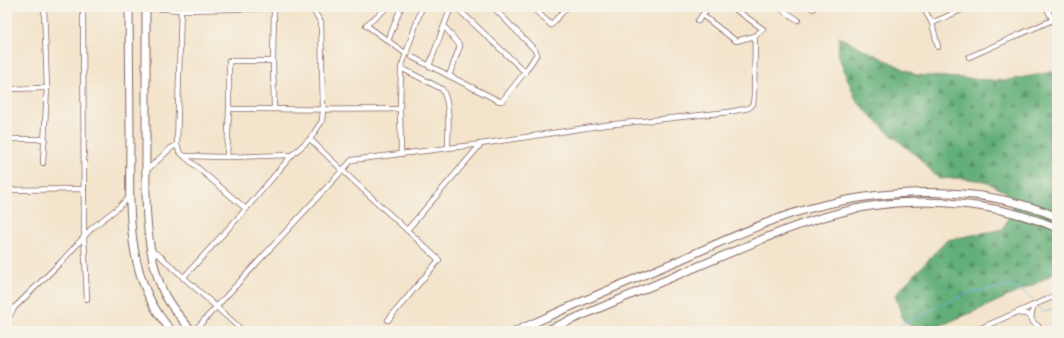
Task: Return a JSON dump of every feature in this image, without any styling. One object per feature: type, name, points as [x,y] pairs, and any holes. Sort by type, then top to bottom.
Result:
[{"type":"highway","points":[[129,7],[130,197],[133,240],[142,278],[150,300],[164,322],[172,331]]},
{"type":"highway","points":[[146,7],[146,204],[150,250],[163,290],[176,312],[193,331]]},
{"type":"highway","points":[[516,331],[587,299],[750,230],[793,214],[838,202],[877,195],[915,193],[973,195],[1013,203],[1057,217]]},
{"type":"highway","points":[[545,331],[797,225],[835,213],[871,206],[915,202],[967,204],[1004,211],[1044,222],[1057,228]]},
{"type":"street","points":[[43,163],[47,88],[44,7]]},
{"type":"street","points":[[83,7],[84,236],[87,299]]},
{"type":"street","points":[[135,7],[274,9],[329,7]]},
{"type":"street","points":[[183,278],[246,209],[292,155],[310,140],[322,121],[321,22],[311,7]]},
{"type":"street","points":[[388,7],[366,25],[405,54]]},
{"type":"street","points":[[388,41],[400,7]]},
{"type":"street","points":[[401,153],[401,68],[422,7]]},
{"type":"street","points":[[429,66],[451,7]]},
{"type":"street","points":[[456,7],[525,72]]},
{"type":"street","points":[[412,57],[499,101],[505,98],[537,54],[535,50],[492,7]]},
{"type":"street","points":[[532,7],[551,25],[566,7]]},
{"type":"street","points":[[698,21],[708,7]]},
{"type":"street","points":[[702,15],[736,41],[756,36],[763,29],[732,7]]},
{"type":"street","points":[[778,7],[798,20]]},
{"type":"street","points":[[923,7],[932,24],[938,47]]},
{"type":"street","points":[[932,24],[968,7]]},
{"type":"street","points":[[1046,7],[1055,19],[1057,28]]},
{"type":"street","points":[[181,8],[177,145],[184,156],[246,209]]},
{"type":"street","points":[[274,9],[274,109]]},
{"type":"street","points":[[969,57],[1055,19]]},
{"type":"street","points":[[444,26],[460,46],[450,76]]},
{"type":"street","points":[[193,331],[217,308],[352,160],[481,144],[605,125],[729,112],[748,108],[753,104],[754,99],[756,36]]},
{"type":"street","points":[[227,157],[229,61],[273,61]]},
{"type":"street","points":[[401,68],[442,89],[445,94],[447,102],[448,147]]},
{"type":"street","points":[[7,89],[47,88]]},
{"type":"street","points":[[229,109],[400,109]]},
{"type":"street","points":[[7,138],[45,139]]},
{"type":"street","points":[[310,140],[341,171],[439,260],[388,320]]},
{"type":"street","points":[[407,230],[481,144]]},
{"type":"street","points":[[146,171],[171,148],[177,145]]},
{"type":"street","points":[[184,156],[227,157],[292,155]]},
{"type":"street","points":[[7,190],[84,189]]},
{"type":"street","points":[[7,320],[14,308],[62,261],[92,228],[130,197]]},
{"type":"street","points":[[150,250],[160,256],[242,331]]},
{"type":"street","points":[[974,331],[1057,295]]},
{"type":"street","points":[[1031,317],[1034,305]]},
{"type":"street","points":[[7,307],[14,308]]},
{"type":"street","points":[[1016,313],[1026,314],[1031,317],[1038,327],[1044,331]]},
{"type":"green space","points":[[839,37],[916,75],[1004,81],[1057,71],[1057,271],[1037,283],[927,331],[917,331],[903,320],[895,295],[947,240],[1003,229],[1013,208],[1006,192],[984,181],[958,178],[939,179],[918,157],[884,129],[857,102],[838,55]]},
{"type":"waterway","points":[[890,330],[967,293],[1009,286],[1025,293],[1033,300]]},
{"type":"waterway","points":[[1038,306],[1040,310],[1044,312],[1057,307]]}]
